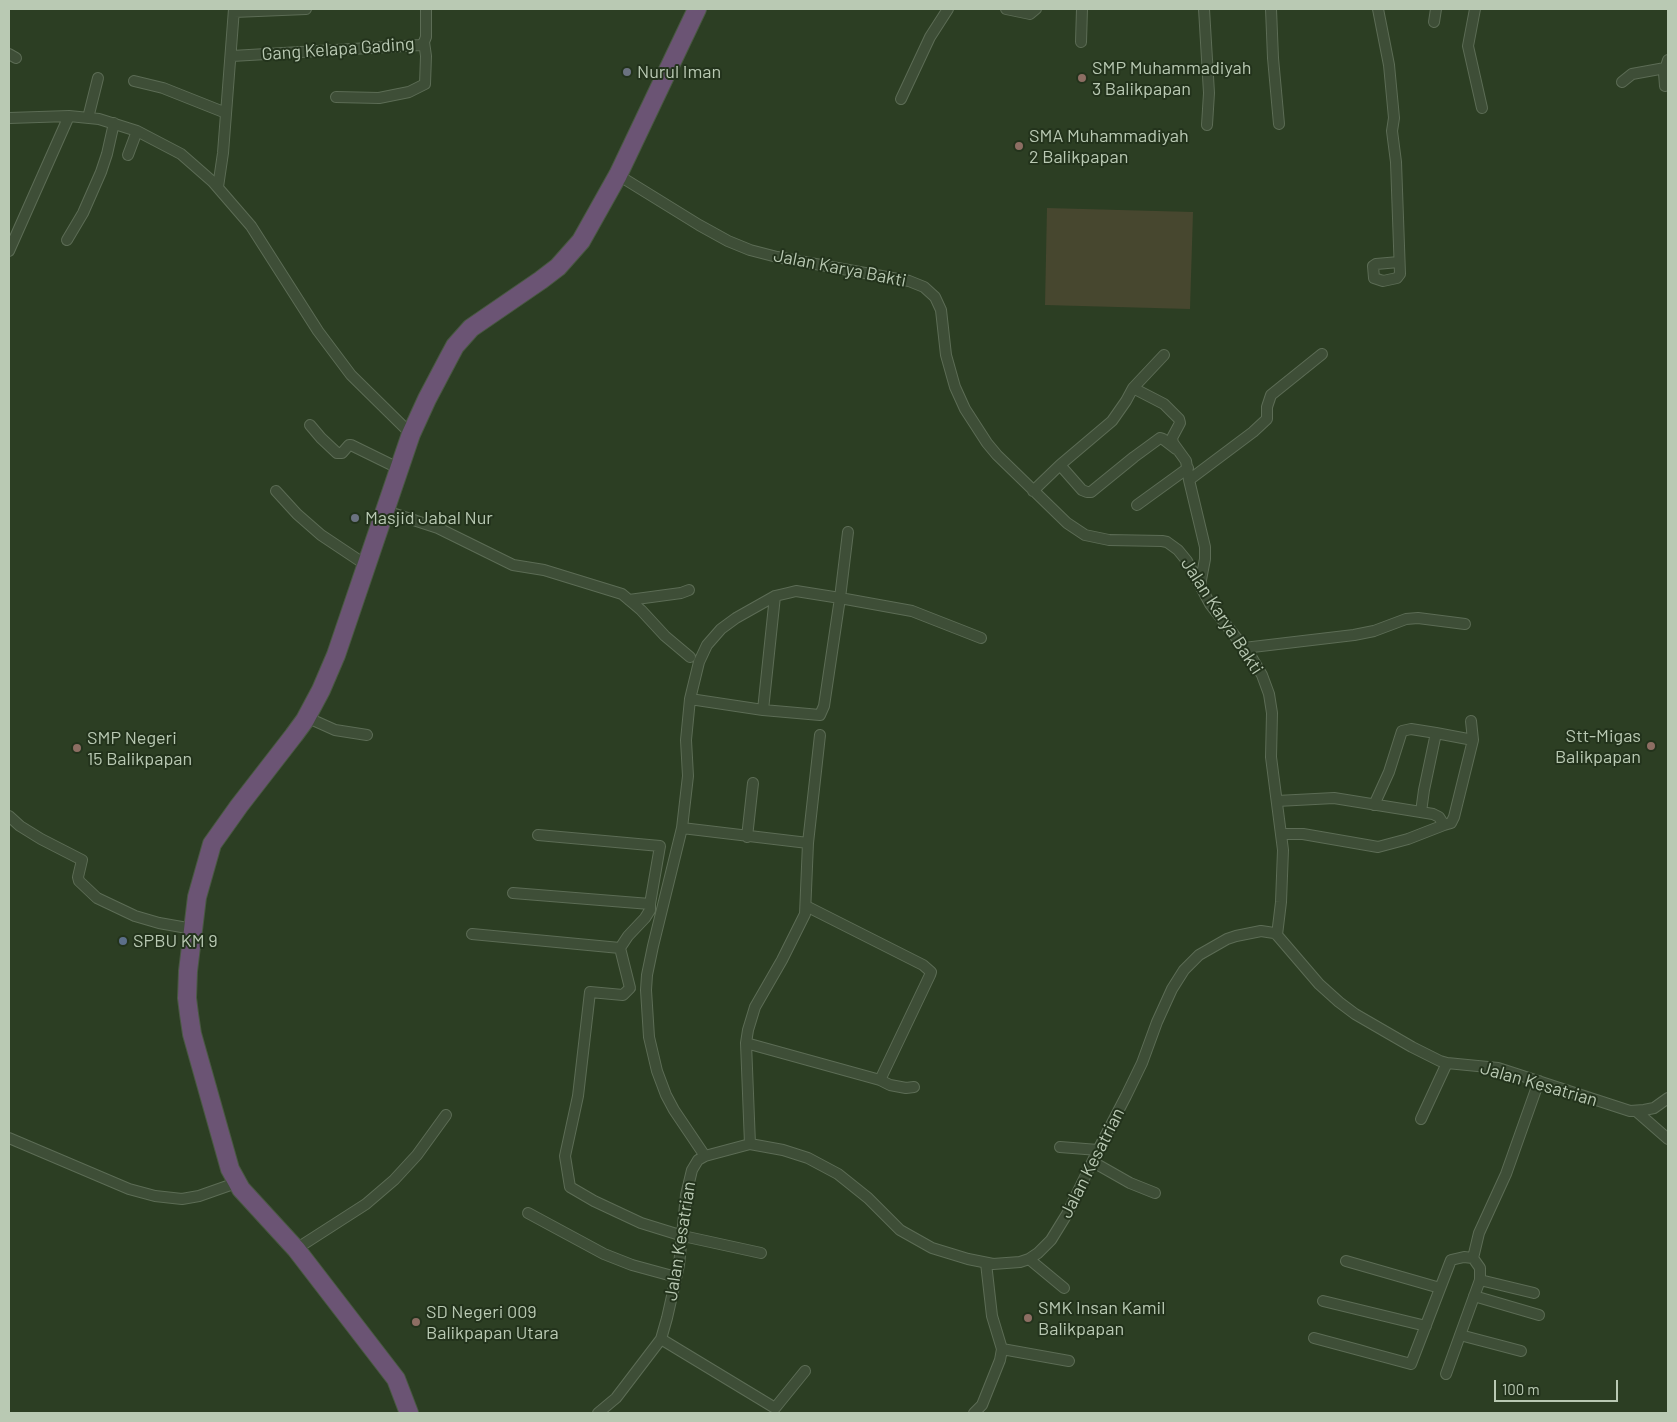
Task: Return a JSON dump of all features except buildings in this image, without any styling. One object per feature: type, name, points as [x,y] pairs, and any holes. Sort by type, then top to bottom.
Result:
[{"type":"highway","points":[[409,1413],[396,1379],[296,1250],[236,1183],[230,1169],[192,1034],[187,998],[188,971],[197,897],[212,844],[294,735],[321,690],[336,655],[411,434],[447,361],[462,337],[480,320],[541,280],[571,254],[594,221],[618,175],[697,9]]},
{"type":"street","points":[[218,187],[232,56],[234,10],[306,9]]},
{"type":"street","name":"Gang Kelapa Gading","points":[[232,56],[421,45],[424,42],[426,9]]},
{"type":"street","points":[[901,100],[930,37],[948,9]]},
{"type":"street","points":[[1006,9],[1030,14],[1036,9]]},
{"type":"street","points":[[1081,42],[1082,9]]},
{"type":"street","points":[[1204,9],[1209,93],[1207,125]]},
{"type":"street","points":[[1271,9],[1279,124]]},
{"type":"street","points":[[1378,9],[1389,65],[1394,118],[1392,131],[1396,162],[1399,262]]},
{"type":"street","points":[[1434,22],[1436,9]]},
{"type":"street","points":[[1475,9],[1468,46],[1482,108]]},
{"type":"street","points":[[336,97],[379,98],[409,92],[425,84],[426,56],[424,42]]},
{"type":"street","points":[[1622,82],[1632,74],[1667,64],[1664,86]]},
{"type":"street","points":[[88,118],[98,78]]},
{"type":"street","points":[[134,81],[164,88],[226,113]]},
{"type":"street","points":[[9,252],[69,116]]},
{"type":"street","points":[[10,119],[69,116],[114,123],[137,131],[181,154],[218,187],[251,226],[318,331],[351,375],[411,434]]},
{"type":"street","points":[[67,240],[83,213],[101,172],[108,154],[114,123]]},
{"type":"street","points":[[128,155],[137,131]]},
{"type":"street","name":"Jalan Karya Bakti","points":[[618,175],[699,225],[728,241],[750,250],[909,281],[924,288],[935,297],[941,310],[948,367],[965,409],[987,444],[1067,523],[1085,535],[1109,540],[1167,542],[1182,555],[1222,620],[1262,675],[1269,694],[1272,713],[1271,757],[1282,834],[1283,872],[1277,935]]},
{"type":"street","points":[[1189,480],[1267,418],[1267,407],[1271,394],[1322,354]]},
{"type":"street","points":[[1033,491],[1060,465],[1112,421],[1133,388],[1164,355]]},
{"type":"street","points":[[1133,388],[1164,404],[1179,419],[1180,423],[1172,438],[1176,449]]},
{"type":"street","points":[[310,425],[338,453],[342,453],[351,445],[400,469]]},
{"type":"street","points":[[1060,465],[1082,490],[1090,492],[1160,438],[1176,449],[1185,458],[1188,468],[1189,480],[1205,548],[1200,585]]},
{"type":"street","points":[[1137,505],[1188,468]]},
{"type":"street","points":[[276,491],[321,535],[366,565]]},
{"type":"street","points":[[386,510],[438,528],[508,563],[544,570],[622,594],[665,636],[690,657]]},
{"type":"street","points":[[690,699],[763,710],[814,715],[822,713],[848,532]]},
{"type":"street","points":[[629,600],[689,590]]},
{"type":"street","points":[[981,638],[912,611],[796,592],[775,596],[736,618],[721,629],[707,645],[700,662],[690,699],[686,740],[688,776],[682,828],[647,975],[648,1037],[666,1095],[680,1121],[705,1156],[750,1144],[783,1150],[823,1165],[853,1186],[900,1230],[912,1238],[943,1252],[986,1263],[1004,1264],[1029,1259],[1064,1288]]},
{"type":"street","points":[[763,710],[775,596]]},
{"type":"street","points":[[1244,648],[1354,635],[1374,631],[1406,619],[1418,618],[1465,624]]},
{"type":"street","points":[[306,717],[335,730],[367,735]]},
{"type":"street","points":[[1282,834],[1303,834],[1378,847],[1408,840],[1451,823],[1472,740],[1471,721]]},
{"type":"street","points":[[1374,805],[1389,772],[1402,732],[1410,729],[1472,740]]},
{"type":"street","points":[[1421,812],[1436,733]]},
{"type":"street","points":[[750,1144],[746,1043],[755,1007],[805,914],[808,843],[820,735]]},
{"type":"street","points":[[747,837],[753,783]]},
{"type":"street","points":[[1277,801],[1334,798],[1421,812],[1439,817],[1444,825]]},
{"type":"street","points":[[9,816],[20,826],[41,839],[82,860],[78,877],[79,881],[97,898],[135,916],[160,924],[193,929]]},
{"type":"street","points":[[682,828],[808,843]]},
{"type":"street","points":[[538,835],[660,846],[650,910],[620,948],[630,988],[623,995],[590,992],[578,1096],[565,1156],[570,1187],[635,1220],[683,1236],[761,1253]]},
{"type":"street","points":[[513,893],[650,904]]},
{"type":"street","points":[[806,906],[923,965],[930,972],[930,976],[880,1080]]},
{"type":"street","name":"Jalan Kesatrian","points":[[1029,1259],[1038,1253],[1058,1230],[1126,1096],[1172,989],[1187,966],[1199,955],[1227,939],[1250,932],[1261,931],[1277,935],[1319,984],[1339,1002],[1355,1014],[1428,1056],[1447,1063],[1498,1068],[1630,1111],[1636,1111]]},
{"type":"street","points":[[472,934],[620,948]]},
{"type":"street","points":[[746,1043],[880,1080],[890,1085],[906,1088],[914,1086]]},
{"type":"street","points":[[1421,1118],[1447,1063]]},
{"type":"street","points":[[1446,1374],[1480,1280],[1480,1268],[1473,1258],[1479,1233],[1506,1174],[1539,1081]]},
{"type":"street","points":[[1636,1111],[1654,1108],[1668,1098]]},
{"type":"street","points":[[1636,1111],[1668,1139]]},
{"type":"street","points":[[296,1250],[366,1204],[394,1180],[417,1154],[446,1115]]},
{"type":"street","points":[[9,1138],[128,1189],[155,1196],[182,1198],[199,1196],[236,1183]]},
{"type":"street","points":[[1060,1147],[1098,1150]]},
{"type":"street","name":"Jalan Kesatrian","points":[[598,1413],[616,1398],[661,1339],[676,1277],[683,1236],[686,1195],[692,1170],[698,1160],[705,1156]]},
{"type":"street","points":[[1093,1162],[1130,1183],[1155,1194]]},
{"type":"street","points":[[528,1213],[604,1254],[632,1265],[676,1277]]},
{"type":"street","points":[[1314,1338],[1411,1364],[1451,1260],[1464,1257],[1473,1258]]},
{"type":"street","points":[[1346,1261],[1440,1288]]},
{"type":"street","points":[[974,1413],[982,1405],[1000,1360],[1002,1348],[992,1316],[986,1263]]},
{"type":"street","points":[[1480,1280],[1534,1293]]},
{"type":"street","points":[[1474,1296],[1539,1316]]},
{"type":"street","points":[[1323,1301],[1426,1326]]},
{"type":"street","points":[[1460,1335],[1520,1351]]},
{"type":"street","points":[[661,1339],[775,1408],[806,1371]]},
{"type":"street","points":[[1002,1348],[1069,1360]]},
{"type":"green space","points":[[1047,208],[1193,212],[1190,309],[1045,305]]},
{"type":"place","name":"Nurul Iman","points":[[627,72]]},
{"type":"place","name":"SMP Muhammadiyah 3 Balikpapan","points":[[1082,78]]},
{"type":"place","name":"SMA Muhammadiyah 2 Balikpapan","points":[[1019,146]]},
{"type":"place","name":"Masjid Jabal Nur","points":[[355,518]]},
{"type":"place","name":"Stt-Migas Balikpapan","points":[[1651,746]]},
{"type":"place","name":"SMP Negeri 15 Balikpapan","points":[[77,748]]},
{"type":"place","name":"SPBU KM 9","points":[[123,941]]},
{"type":"place","name":"SMK Insan Kamil Balikpapan","points":[[1028,1318]]},
{"type":"place","name":"SD Negeri 009 Balikpapan Utara","points":[[416,1322]]}]
